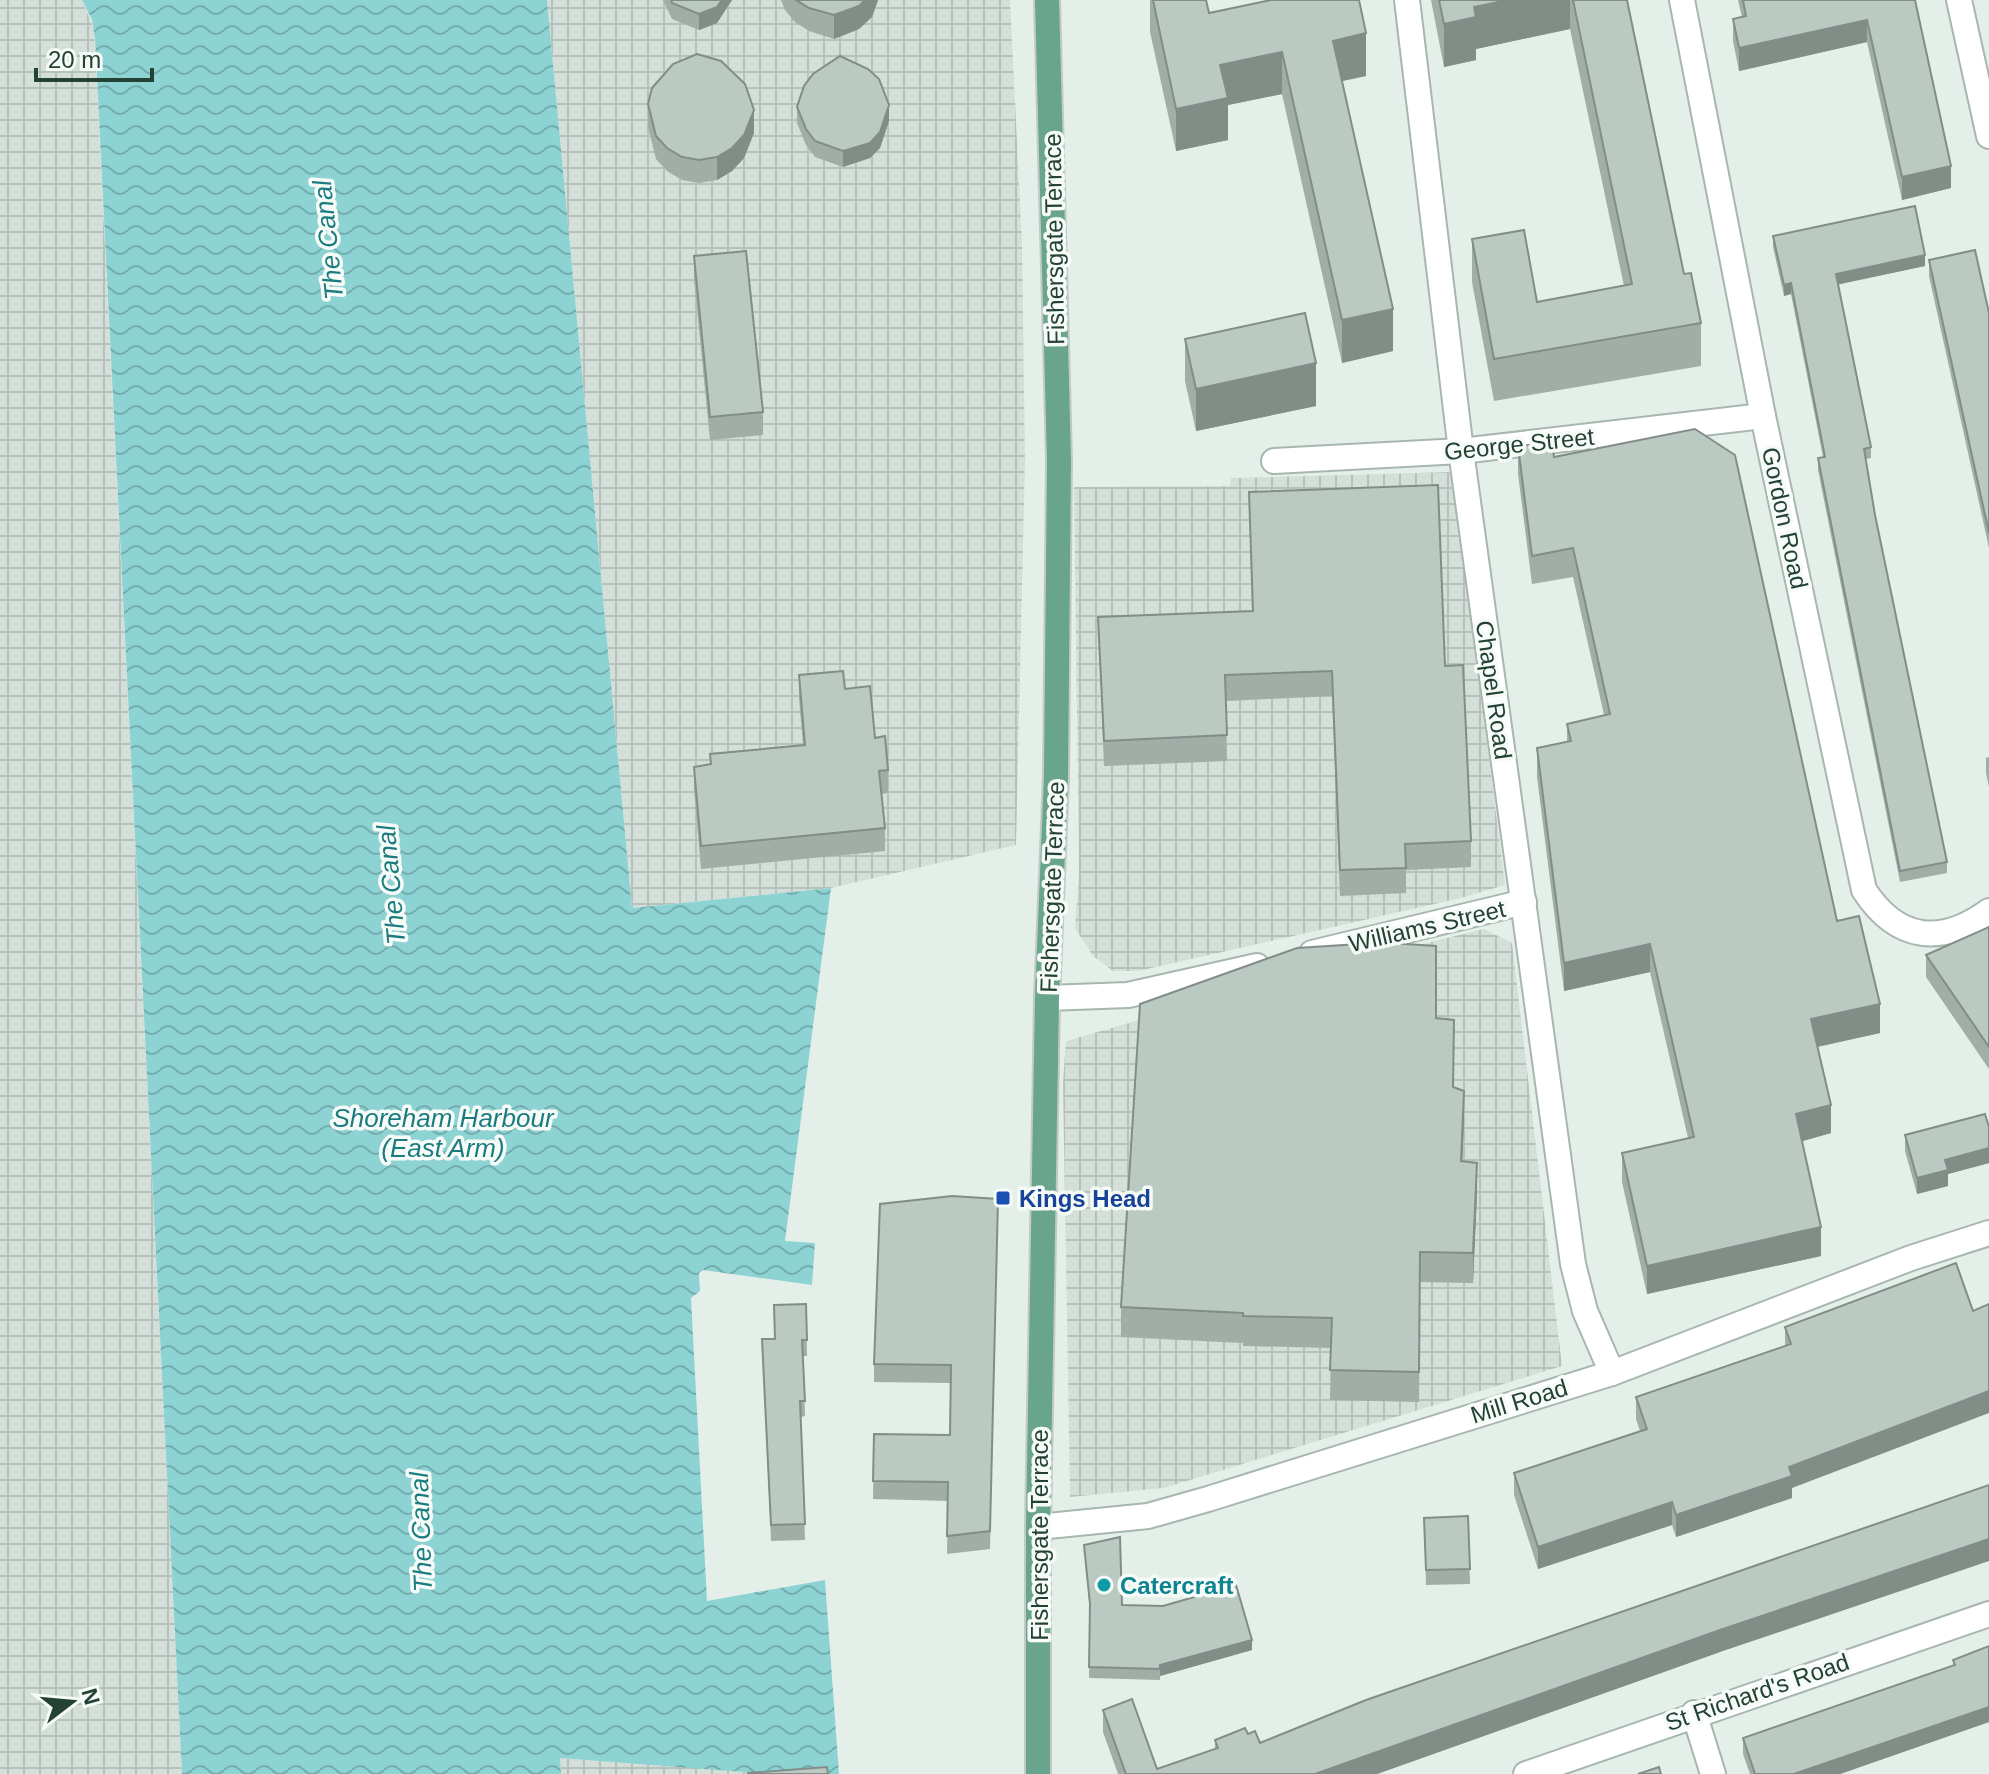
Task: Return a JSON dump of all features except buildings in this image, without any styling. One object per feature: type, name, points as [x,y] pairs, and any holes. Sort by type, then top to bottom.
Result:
[{"type":"main road","name":"Fishersgate Terrace","points":[[1038,1774],[1038,1527],[1047,998],[1056,776],[1059,460],[1047,0]]},
{"type":"street","name":"Chapel Road","points":[[1407,0],[1461,451],[1573,1264],[1585,1311],[1612,1373]]},
{"type":"street","name":"Gordon Road","points":[[1682,0],[1763,416],[1864,890],[1890,921],[1920,933],[1956,931],[1989,911]]},
{"type":"street","points":[[1959,0],[1989,136]]},
{"type":"street","name":"George Street","points":[[1274,461],[1461,451],[1763,416]]},
{"type":"street","name":"Williams Street","points":[[1047,998],[1128,995],[1524,902]]},
{"type":"street","name":"Mill Road","points":[[1038,1527],[1148,1516],[1612,1373],[1911,1258],[1989,1233]]},
{"type":"street","name":"St Richard's Road","points":[[1526,1774],[1694,1713],[1989,1614]]},
{"type":"street","points":[[1694,1713],[1713,1774]]},
{"type":"shaded area","points":[[0,0],[82,0],[94,29],[182,1774],[0,1774]]},
{"type":"shaded area","points":[[547,0],[1010,0],[1022,244],[1025,460],[1016,845],[831,888],[632,908]]},
{"type":"shaded area","points":[[1453,472],[1505,885],[1461,898],[1138,971],[1113,971],[1093,956],[1075,928],[1079,873],[1074,487],[1230,486],[1231,478]]},
{"type":"shaded area","points":[[1484,929],[1512,943],[1562,1366],[1164,1488],[1070,1497],[1063,1083],[1066,1041],[1300,974]]},
{"type":"shaded area","points":[[560,1758],[679,1766],[769,1774],[561,1774]]},
{"type":"water","name":"Shoreham Harbour (East Arm)","points":[[82,0],[547,0],[632,908],[831,888],[785,1241],[815,1243],[812,1285],[703,1270],[699,1273],[700,1291],[691,1298],[707,1601],[825,1580],[839,1774],[769,1774],[560,1758],[561,1774],[182,1774],[95,39],[92,20]]},
{"type":"place","name":"Kings Head","points":[[1003,1198]]},
{"type":"place","name":"Catercraft","points":[[1104,1585]]},
{"type":"water label","name":"The Canal","points":[[328,240]]},
{"type":"water label","name":"The Canal","points":[[391,885]]},
{"type":"water label","name":"The Canal","points":[[421,1532]]}]
